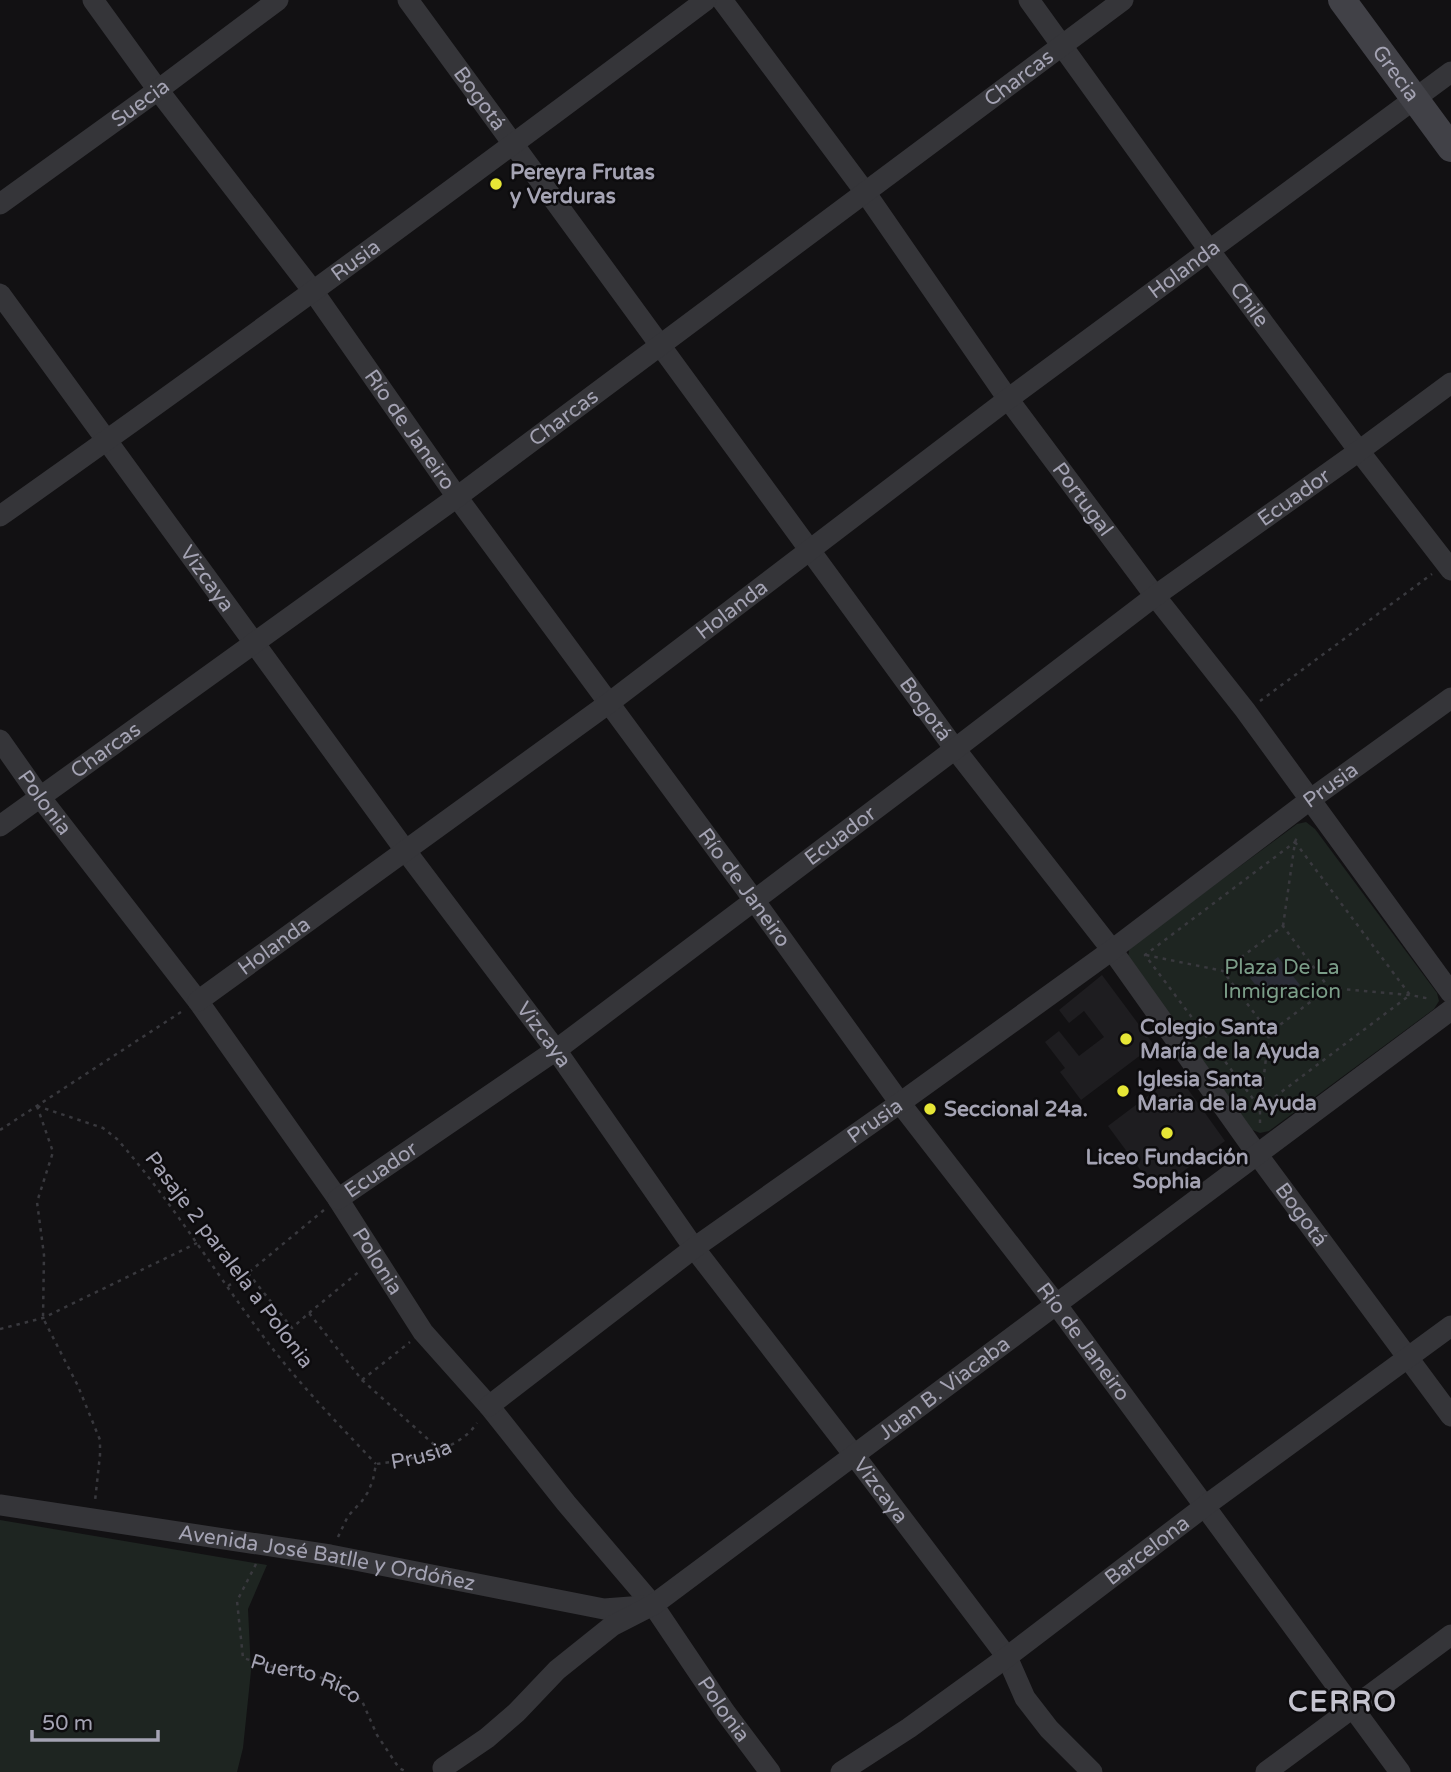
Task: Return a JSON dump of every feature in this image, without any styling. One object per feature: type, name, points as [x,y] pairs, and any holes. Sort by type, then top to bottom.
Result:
[{"type":"street","name":"Río de Janeiro","points":[[93,0],[158,90],[313,291],[457,497],[900,1103],[1056,1304],[1400,1772]]},
{"type":"street","name":"Suecia","points":[[0,204],[278,0]]},
{"type":"street","name":"Bogotá","points":[[408,0],[955,749],[1112,950],[1257,1154],[1451,1416]]},
{"type":"street","name":"Rusia","points":[[0,516],[513,145],[706,0]]},
{"type":"street","name":"Portugal","points":[[722,0],[864,192],[1008,399],[1311,799],[1446,1001]]},
{"type":"street","name":"Chile","points":[[1029,0],[1209,250],[1448,567]]},
{"type":"street","name":"Charcas","points":[[0,826],[457,497],[1124,0]]},
{"type":"street","name":"Grecia","points":[[1342,0],[1451,148]]},
{"type":"street","name":"Holanda","points":[[198,1001],[609,703],[1008,399],[1451,72]]},
{"type":"street","name":"Vizcaya","points":[[0,293],[405,850],[556,1050],[694,1248],[1007,1657],[1025,1698],[1049,1729],[1091,1772]]},
{"type":"street","name":"Ecuador","points":[[338,1199],[556,1050],[1155,596],[1451,383]]},
{"type":"street","name":"Prusia","points":[[489,1406],[694,1248],[1112,950],[1311,799],[1451,698]]},
{"type":"street","name":"Polonia","points":[[0,740],[40,797],[198,1001],[338,1199],[423,1332],[489,1406],[566,1503],[653,1605],[725,1712],[770,1772]]},
{"type":"street","name":"Juan B. Viacaba","points":[[444,1770],[487,1738],[517,1712],[557,1670],[612,1626],[653,1605],[1257,1154],[1446,1001]]},
{"type":"street","name":"Barcelona","points":[[841,1772],[909,1728],[1007,1657],[1205,1506],[1451,1326]]},
{"type":"street","name":"Avenida José Batlle y Ordóñez","points":[[0,1505],[330,1555],[604,1609],[653,1605]]},
{"type":"street","points":[[1266,1772],[1451,1635]]},
{"type":"path","points":[[1245,710],[1448,567]]},
{"type":"path","points":[[1295,842],[1410,995]]},
{"type":"path","points":[[1295,842],[1283,926],[1329,988]]},
{"type":"path","points":[[1145,955],[1295,842]]},
{"type":"path","points":[[1223,971],[1283,926]]},
{"type":"path","points":[[1145,955],[1223,971],[1269,1033],[1260,1108]]},
{"type":"path","points":[[1145,955],[1260,1108]]},
{"type":"path","points":[[1269,1033],[1329,988],[1446,1001]]},
{"type":"path","points":[[1260,1108],[1410,995]]},
{"type":"path","points":[[0,1130],[198,1001]]},
{"type":"path","points":[[37,1106],[53,1152],[37,1202],[44,1255],[43,1318],[78,1386],[100,1440],[93,1519]]},
{"type":"path","name":"Pasaje 2 paralela a Polonia","points":[[37,1106],[103,1128],[117,1139],[276,1353],[376,1464]]},
{"type":"path","name":"Ecuador","points":[[228,1286],[248,1273],[338,1199]]},
{"type":"path","points":[[0,1329],[43,1318],[197,1244]]},
{"type":"path","points":[[248,1273],[292,1328],[375,1258]]},
{"type":"path","points":[[309,1313],[362,1380],[440,1450]]},
{"type":"path","points":[[362,1380],[423,1332]]},
{"type":"path","name":"Prusia","points":[[330,1555],[348,1516],[368,1492],[376,1464],[407,1460],[440,1450],[471,1432],[489,1406]]},
{"type":"path","name":"Puerto Rico","points":[[266,1545],[237,1601],[243,1658],[276,1668],[300,1670],[340,1685],[362,1702],[377,1735],[399,1768],[407,1772]]},
{"type":"shaded area","points":[[1278,957],[1300,985],[1272,1006],[1250,978]]},
{"type":"shaded area","name":"Colegio Santa María de la Ayuda","points":[[1102,975],[1154,1045],[1081,1100],[1060,1072],[1065,1068],[1045,1042],[1059,1031],[1079,1056],[1104,1037],[1084,1011],[1069,1023],[1059,1010]]},
{"type":"shaded area","name":"Liceo Fundación Sophia","points":[[1177,1074],[1225,1141],[1156,1191],[1108,1126]]},
{"type":"green space","name":"Plaza De La Inmigracion","points":[[1306,822],[1315,829],[1437,993],[1439,1001],[1434,1009],[1269,1131],[1260,1133],[1250,1129],[1128,958],[1129,950],[1297,824]]},
{"type":"green space","points":[[0,1520],[267,1565],[248,1609],[251,1671],[243,1748],[237,1772],[0,1772]]},
{"type":"place","name":"Pereyra Frutas y Verduras","points":[[496,184]]},
{"type":"place","name":"Colegio Santa María de la Ayuda","points":[[1126,1039]]},
{"type":"place","name":"Iglesia Santa Maria de la Ayuda","points":[[1123,1091]]},
{"type":"place","name":"Seccional 24a.","points":[[930,1109]]},
{"type":"place","name":"Liceo Fundación Sophia","points":[[1167,1133]]},
{"type":"district","name":"CERRO","points":[[1343,1702]]}]
